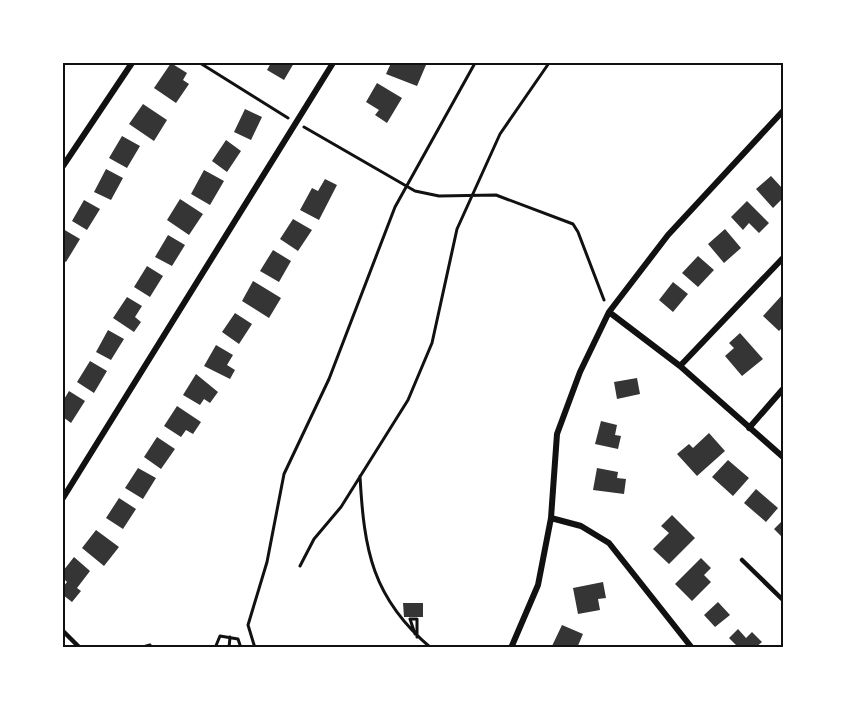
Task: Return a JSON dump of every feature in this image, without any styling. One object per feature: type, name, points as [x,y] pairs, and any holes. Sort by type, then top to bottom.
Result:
[{"type":"street","points":[[63,166],[132,63]]},
{"type":"street","points":[[63,498],[333,63]]},
{"type":"street","points":[[511,648],[537,585],[551,518],[557,434],[580,372],[609,312],[668,235],[783,111]]},
{"type":"street","points":[[680,366],[783,258]]},
{"type":"street","points":[[609,312],[680,366],[783,457]]},
{"type":"street","points":[[749,428],[783,389]]},
{"type":"street","points":[[551,518],[581,526],[609,543],[692,648]]},
{"type":"lane","points":[[742,560],[783,600]]},
{"type":"lane","points":[[63,631],[80,648]]},
{"type":"path","points":[[200,63],[296,123],[415,191],[439,196],[496,195],[573,224],[609,312]]},
{"type":"path","points":[[255,648],[248,625],[267,562],[284,474],[329,379],[395,207],[475,63]]},
{"type":"path","points":[[300,566],[314,539],[341,507],[402,409],[432,343],[457,230],[500,134],[549,63]]},
{"type":"path","points":[[360,474],[366,542],[371,563],[390,603],[416,636],[431,648]]},
{"type":"path","points":[[410,619],[417,619],[416,636],[410,619]]},
{"type":"path","points":[[215,648],[220,636],[238,639],[241,648]]},
{"type":"path","points":[[229,648],[230,638]]},
{"type":"path","points":[[139,648],[150,645],[150,648]]},
{"type":"building","points":[[171,63],[187,73],[183,80],[189,84],[176,103],[154,88]]},
{"type":"building","points":[[271,63],[294,63],[284,80],[267,70]]},
{"type":"building","points":[[391,63],[426,65],[417,86],[386,74]]},
{"type":"building","points":[[377,83],[402,98],[387,123],[375,115],[379,110],[366,102]]},
{"type":"building","points":[[143,104],[167,120],[154,141],[129,124]]},
{"type":"building","points":[[245,109],[262,117],[251,140],[234,132]]},
{"type":"building","points":[[122,136],[140,146],[127,168],[109,158]]},
{"type":"building","points":[[226,140],[241,151],[227,172],[212,161]]},
{"type":"building","points":[[106,169],[123,178],[111,200],[94,192]]},
{"type":"building","points":[[204,170],[224,181],[210,205],[191,194]]},
{"type":"building","points":[[771,176],[783,189],[783,198],[773,208],[756,189]]},
{"type":"building","points":[[325,179],[337,185],[319,220],[300,210],[312,188],[318,191]]},
{"type":"building","points":[[180,199],[203,214],[189,235],[167,220]]},
{"type":"building","points":[[84,200],[100,209],[87,230],[72,221]]},
{"type":"building","points":[[747,201],[769,223],[759,233],[749,223],[743,230],[731,217]]},
{"type":"building","points":[[293,219],[312,230],[298,251],[280,239]]},
{"type":"building","points":[[63,229],[80,239],[66,262],[63,260]]},
{"type":"building","points":[[725,229],[741,248],[724,263],[708,244]]},
{"type":"building","points":[[168,235],[185,245],[172,266],[155,257]]},
{"type":"building","points":[[273,250],[291,261],[279,282],[260,271]]},
{"type":"building","points":[[698,256],[714,270],[698,287],[682,273]]},
{"type":"building","points":[[147,266],[163,276],[150,297],[134,287]]},
{"type":"building","points":[[253,281],[281,298],[269,318],[242,301]]},
{"type":"building","points":[[673,282],[688,294],[673,312],[659,300]]},
{"type":"building","points":[[783,294],[783,327],[779,331],[763,316]]},
{"type":"building","points":[[127,297],[142,306],[135,317],[141,322],[134,332],[113,318]]},
{"type":"building","points":[[235,313],[252,324],[239,344],[222,332]]},
{"type":"building","points":[[108,330],[124,339],[111,360],[96,352]]},
{"type":"building","points":[[740,333],[763,359],[742,376],[725,356],[734,348],[729,343]]},
{"type":"building","points":[[216,345],[233,355],[227,365],[235,370],[230,379],[204,366]]},
{"type":"building","points":[[90,361],[107,371],[94,393],[77,382]]},
{"type":"building","points":[[196,374],[218,392],[210,403],[204,399],[200,405],[183,395]]},
{"type":"building","points":[[637,378],[640,394],[617,399],[614,382]]},
{"type":"building","points":[[69,391],[85,401],[71,423],[63,417],[63,401]]},
{"type":"building","points":[[177,406],[201,422],[193,434],[186,430],[181,437],[164,426]]},
{"type":"building","points":[[601,421],[617,425],[615,435],[621,436],[618,449],[595,444]]},
{"type":"building","points":[[709,433],[725,451],[697,476],[677,454],[689,444],[693,448]]},
{"type":"building","points":[[157,437],[175,449],[161,469],[144,457]]},
{"type":"building","points":[[728,460],[749,478],[733,496],[712,477]]},
{"type":"building","points":[[138,468],[156,478],[143,499],[125,488]]},
{"type":"building","points":[[597,468],[618,472],[617,478],[626,479],[624,494],[593,490]]},
{"type":"building","points":[[756,489],[778,508],[766,522],[744,503]]},
{"type":"building","points":[[119,498],[136,509],[123,529],[106,518]]},
{"type":"building","points":[[672,515],[695,538],[669,564],[653,549],[669,533],[661,526]]},
{"type":"building","points":[[783,520],[783,538],[774,529]]},
{"type":"building","points":[[96,530],[119,547],[104,566],[82,548]]},
{"type":"building","points":[[74,557],[90,571],[77,588],[81,591],[72,602],[63,595],[63,587],[67,582],[63,578],[63,571]]},
{"type":"building","points":[[701,558],[711,568],[704,575],[711,582],[692,601],[675,584]]},
{"type":"building","points":[[603,582],[606,598],[598,599],[600,610],[578,614],[573,588]]},
{"type":"building","points":[[718,602],[730,615],[715,627],[704,615]]},
{"type":"building","points":[[403,603],[423,603],[423,617],[404,617]]},
{"type":"building","points":[[562,625],[583,634],[577,648],[552,646]]},
{"type":"building","points":[[738,629],[746,638],[752,632],[762,642],[755,648],[739,648],[729,638]]}]
